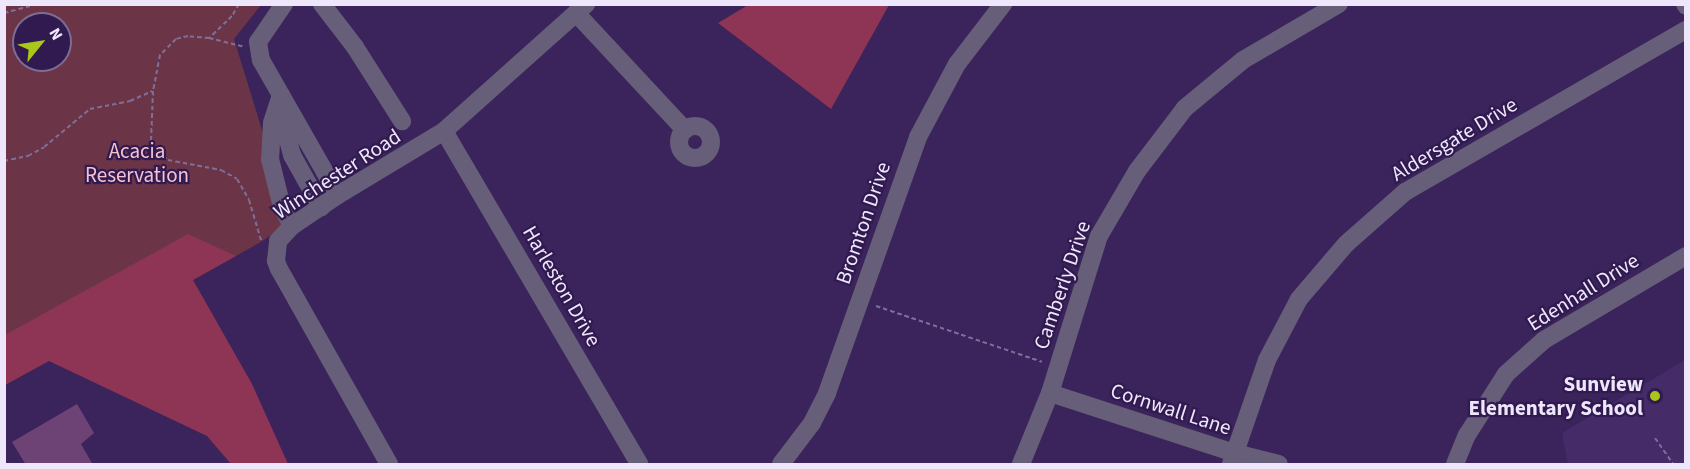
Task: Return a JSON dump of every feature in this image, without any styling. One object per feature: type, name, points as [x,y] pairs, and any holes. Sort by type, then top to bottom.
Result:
[{"type":"street","points":[[284,4],[258,42],[261,60],[338,195]]},
{"type":"street","points":[[322,4],[355,46],[402,121]]},
{"type":"street","name":"Bromton Drive","points":[[781,465],[812,423],[827,393],[918,137],[957,64],[1003,4]]},
{"type":"street","name":"Camberly Drive","points":[[1021,465],[1050,393],[1099,236],[1137,171],[1194,101],[1243,60],[1339,4]]},
{"type":"street","points":[[581,9],[685,130]]},
{"type":"street","name":"Winchester Road","points":[[389,465],[276,261],[278,241],[292,226],[338,195],[444,131],[581,9]]},
{"type":"street","name":"Aldersgate Drive","points":[[1233,459],[1267,360],[1299,299],[1346,244],[1405,192],[1686,30]]},
{"type":"street","points":[[284,102],[287,136],[292,155],[321,207]]},
{"type":"street","points":[[284,102],[272,123],[270,159],[282,207],[292,226]]},
{"type":"street","name":"Harleston Drive","points":[[444,131],[639,465]]},
{"type":"street","name":"Edenhall Drive","points":[[1455,465],[1467,435],[1506,374],[1544,340],[1686,256]]},
{"type":"street","name":"Cornwall Lane","points":[[1050,393],[1233,459],[1279,465]]},
{"type":"path","points":[[4,13],[37,4]]},
{"type":"path","points":[[209,38],[232,16],[239,4]]},
{"type":"path","points":[[259,50],[209,38],[188,36],[176,39],[166,46],[156,63],[151,140],[157,152],[168,159],[221,170],[237,179],[249,200],[261,240]]},
{"type":"path","points":[[4,161],[28,156],[44,147],[90,109],[130,101],[153,91]]},
{"type":"path","points":[[876,306],[1042,362]]},
{"type":"path","points":[[1654,438],[1673,465]]},
{"type":"shaded area","points":[[748,5],[889,5],[831,109],[718,23]]},
{"type":"shaded area","points":[[188,234],[236,256],[193,280],[252,384],[288,464],[231,464],[207,436],[49,361],[5,385],[5,335]]},
{"type":"shaded area","name":"Sunview Elementary School","points":[[1685,360],[1685,464],[1568,464],[1562,433]]},
{"type":"green space","name":"Acacia Reservation","points":[[5,5],[261,5],[234,39],[286,208],[285,226],[259,243],[5,385]]},
{"type":"building","points":[[77,404],[94,433],[81,444],[93,465],[26,465],[12,442]]},
{"type":"place","name":"Sunview Elementary School","points":[[1655,396]]}]
